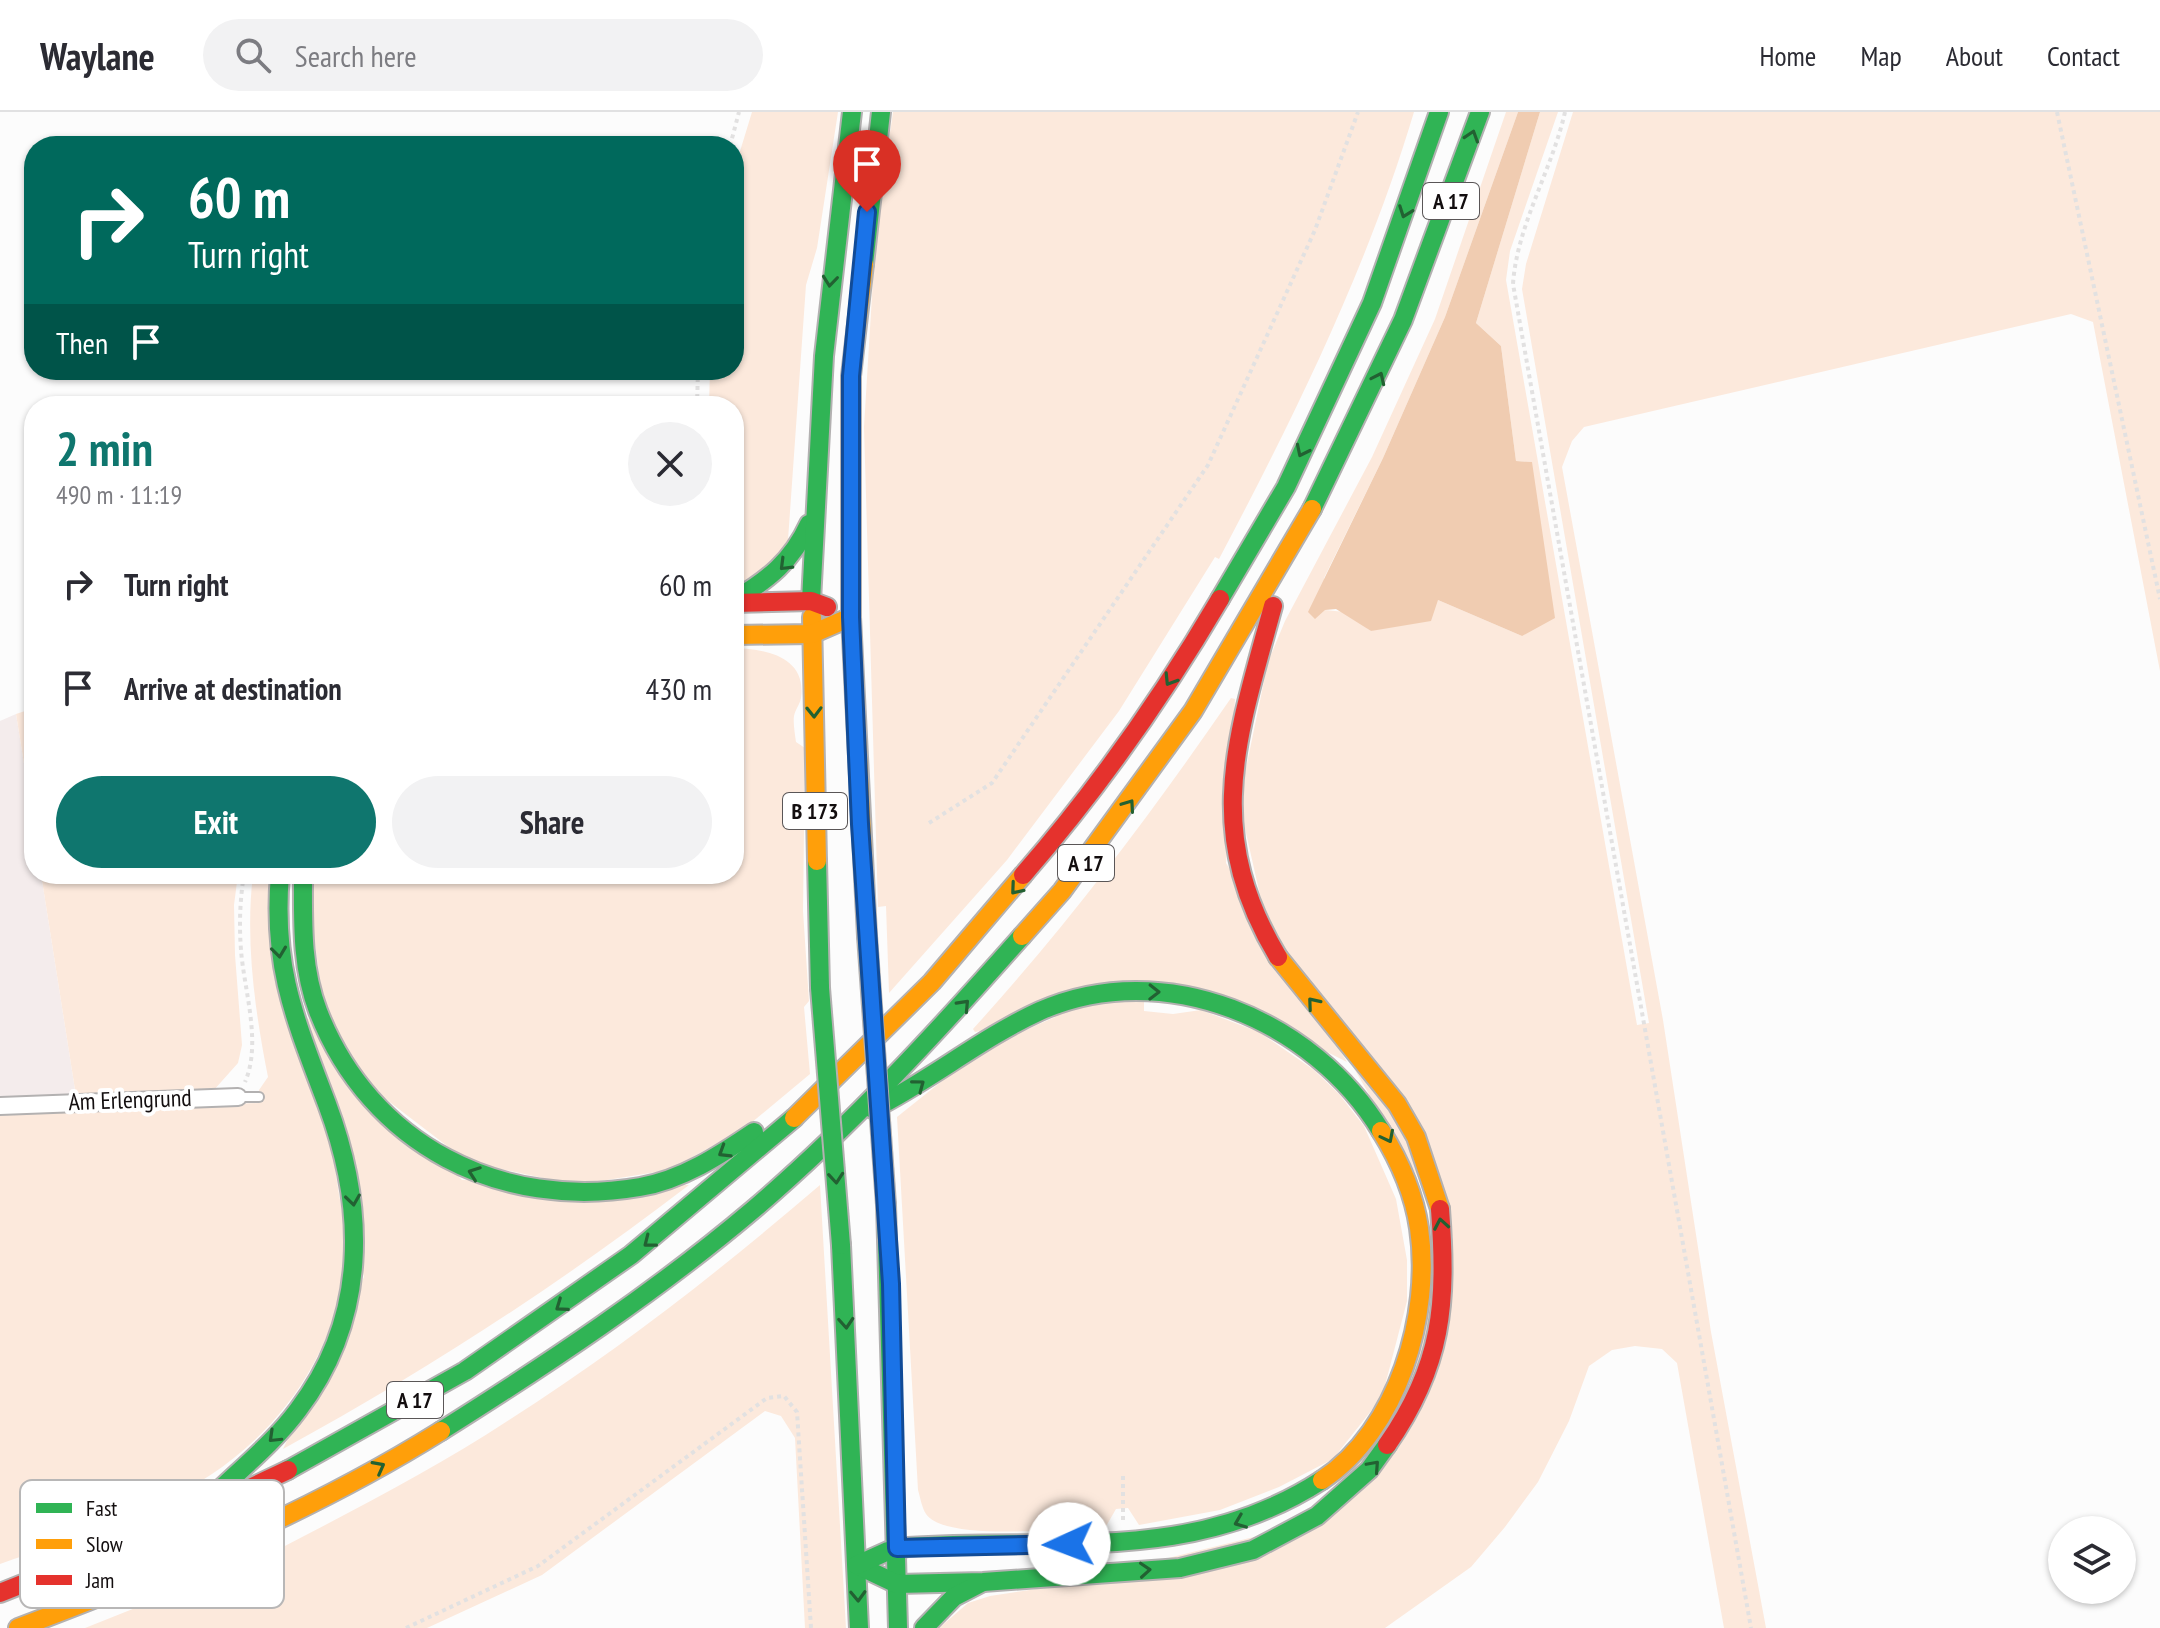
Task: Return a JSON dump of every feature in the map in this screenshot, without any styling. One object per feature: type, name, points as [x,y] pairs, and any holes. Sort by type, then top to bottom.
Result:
[{"type":"main road","name":"B 173","points":[[852,112],[829,286],[811,601],[820,988],[841,1245],[859,1628]]},
{"type":"main road","name":"B 173","points":[[881,112],[851,376],[851,617],[867,936],[886,1205],[898,1628]]},
{"type":"main road","name":"A 17","points":[[268,1480],[461,1373],[624,1261],[697,1205],[794,1119],[911,1006],[979,933],[1096,789],[1151,710],[1253,543],[1332,390],[1384,265],[1439,112]]},
{"type":"main road","name":"A 17","points":[[284,1515],[389,1462],[563,1353],[727,1230],[849,1120],[942,1029],[1061,895],[1179,734],[1281,573],[1390,353],[1458,182],[1480,112]]},
{"type":"main road","points":[[744,594],[780,571],[797,553],[814,511]]},
{"type":"main road","points":[[857,1565],[897,1584],[983,1582],[1212,1564],[1287,1536],[1324,1513],[1357,1485],[1388,1451],[1408,1418],[1434,1353],[1445,1280],[1444,1241],[1427,1165],[1415,1134],[1393,1099],[1276,953],[1257,922],[1236,860],[1229,804],[1235,742],[1281,573]]},
{"type":"main road","points":[[744,601],[811,601],[851,617]]},
{"type":"main road","points":[[744,635],[812,634],[851,617]]},
{"type":"main road","points":[[229,1480],[299,1410],[338,1341],[355,1274],[358,1234],[349,1174],[294,1018],[281,969],[276,926],[279,884]]},
{"type":"main road","points":[[303,884],[301,954],[315,1012],[334,1052],[365,1096],[398,1128],[441,1158],[517,1186],[548,1192],[605,1191],[669,1179],[719,1156],[757,1130],[794,1119]]},
{"type":"main road","points":[[849,1120],[908,1093],[983,1040],[1021,1018],[1060,1003],[1106,993],[1159,991],[1187,994],[1243,1010],[1297,1037],[1327,1061],[1377,1117],[1409,1190],[1420,1251],[1417,1324],[1407,1358],[1381,1416],[1338,1469],[1266,1512],[1195,1535],[1125,1542],[897,1548],[857,1565]]},
{"type":"main road","points":[[924,1628],[954,1597],[983,1582]]},
{"type":"main road","name":"A 17","points":[[0,1593],[20,1585]]},
{"type":"main road","name":"A 17","points":[[18,1628],[70,1608]]},
{"type":"street","name":"Am Erlengrund","points":[[0,1106],[238,1097]]},
{"type":"lane","name":"Am Erlengrund","points":[[238,1097],[259,1097]]},
{"type":"path","points":[[733,136],[739,112]]},
{"type":"path","points":[[929,823],[992,783],[1208,465],[1315,230],[1358,112]]},
{"type":"path","points":[[1565,112],[1559,139],[1515,259],[1513,284],[1751,1628]]},
{"type":"path","points":[[2057,112],[2160,599]]},
{"type":"path","points":[[238,1097],[248,1077],[252,1055],[241,950],[239,906],[242,884]]},
{"type":"path","points":[[406,1628],[538,1566],[767,1398],[784,1396],[797,1412],[811,1628]]},
{"type":"path","points":[[1123,1476],[1121,1509],[1125,1542]]},
{"type":"shaded area","points":[[752,112],[838,112],[817,248],[806,285],[788,540],[782,555],[744,582],[744,396],[709,396],[710,380],[744,380],[744,138]]},
{"type":"shaded area","points":[[893,112],[1414,112],[1352,284],[1302,396],[1219,559],[1215,557],[1119,711],[1007,860],[889,993],[886,906],[878,907],[864,427],[876,230]]},
{"type":"shaded area","points":[[1506,112],[1518,112],[1445,317],[1383,458],[1324,578],[1325,610],[1345,612],[1371,631],[1438,600],[1522,636],[1532,462],[1516,461],[1501,346],[1476,323],[1540,112],[1558,112],[1510,251],[1506,280],[1637,1025],[1649,1023],[1522,289],[1526,264],[1573,112],[2160,112],[2160,671],[2093,322],[2071,314],[1584,427],[1572,441],[1562,467],[1663,1020],[1711,1332],[1766,1628],[1724,1628],[1677,1363],[1662,1349],[1635,1346],[1612,1350],[1589,1366],[1569,1421],[1538,1482],[1471,1567],[1385,1628],[939,1628],[968,1603],[990,1596],[1050,1587],[1331,1518],[1453,1237],[1265,917],[1239,802],[1268,662],[1285,621],[1372,457],[1435,319]]},
{"type":"shaded area","points":[[1518,112],[1540,112],[1476,323],[1501,346],[1516,461],[1532,462],[1555,618],[1522,636],[1438,600],[1431,621],[1371,631],[1336,609],[1325,610],[1315,619],[1308,612],[1383,458],[1445,317]]},
{"type":"shaded area","points":[[744,649],[781,658],[797,673],[801,698],[794,722],[796,742],[805,748],[803,911],[809,1001],[804,1007],[810,1074],[745,1128],[669,1170],[576,1185],[468,1162],[370,1087],[324,1009],[309,901],[311,884],[744,884]]},
{"type":"shaded area","points":[[1231,698],[1235,699],[1226,863],[1347,1062],[1202,989],[975,1032],[973,1029],[1108,868]]},
{"type":"shaded area","points":[[24,711],[24,764],[16,714]]},
{"type":"shaded area","points":[[16,714],[24,764],[24,884],[43,884],[76,1096],[0,1099],[0,721]]},
{"type":"shaded area","points":[[43,884],[237,884],[235,955],[242,1045],[238,1063],[213,1091],[76,1096]]},
{"type":"shaded area","points":[[252,884],[270,884],[332,1148],[346,1246],[342,1287],[333,1319],[320,1350],[285,1407],[239,1454],[202,1480],[20,1480],[20,1557],[0,1564],[0,1113],[259,1103],[259,1090],[268,1077],[253,976]]},
{"type":"shaded area","points":[[1144,1000],[1144,1011],[1173,1014],[1201,1010],[1259,1032],[1314,1070],[1339,1094],[1364,1126],[1396,1199],[1407,1260],[1407,1301],[1382,1397],[1333,1459],[1279,1487],[1220,1510],[1139,1525],[1128,1508],[1116,1509],[1105,1528],[1010,1532],[957,1528],[938,1523],[926,1514],[918,1490],[897,1117],[982,1049],[1078,1007]]},
{"type":"shaded area","points":[[301,1011],[462,1180],[689,1185],[491,1325],[389,1389],[283,1449],[364,1277]]},
{"type":"shaded area","points":[[820,1185],[846,1628],[805,1628],[795,1438],[781,1416],[765,1411],[542,1575],[427,1628],[85,1628],[135,1608],[284,1608],[284,1546],[481,1438],[630,1337]]},
{"type":"traffic: fast","points":[[811,601],[824,356],[852,112]]},
{"type":"traffic: fast","points":[[864,264],[881,112]]},
{"type":"traffic: fast","points":[[1220,599],[1286,487],[1372,303],[1439,112]]},
{"type":"traffic: fast","points":[[1312,509],[1403,320],[1480,112]]},
{"type":"traffic: fast","points":[[744,594],[787,559],[809,524]]},
{"type":"traffic: fast","points":[[817,861],[820,988]]},
{"type":"traffic: fast","points":[[230,1480],[278,1434],[321,1375],[338,1338],[348,1300],[353,1262],[349,1183],[340,1143],[288,992],[279,937],[279,884]]},
{"type":"traffic: fast","points":[[303,884],[308,978],[318,1011],[341,1058],[371,1098],[406,1132],[446,1158],[491,1177],[538,1188],[588,1192],[640,1187],[671,1179],[714,1158],[754,1132]]},
{"type":"traffic: fast","points":[[867,936],[886,1205]]},
{"type":"traffic: fast","points":[[441,1431],[601,1326],[754,1209],[825,1145],[893,1077],[1022,936]]},
{"type":"traffic: fast","points":[[820,988],[841,1245]]},
{"type":"traffic: fast","points":[[873,1109],[1040,1011],[1088,996],[1136,991],[1185,996],[1232,1009],[1276,1030],[1317,1058],[1352,1092],[1381,1131]]},
{"type":"traffic: fast","points":[[288,1470],[465,1371],[631,1255],[794,1118]]},
{"type":"traffic: fast","points":[[886,1205],[898,1628]]},
{"type":"traffic: fast","points":[[841,1245],[859,1628]]},
{"type":"traffic: fast","points":[[857,1565],[897,1584],[983,1582],[1180,1568],[1253,1550],[1317,1516],[1369,1470],[1387,1445]]},
{"type":"traffic: fast","points":[[857,1565],[888,1551],[908,1547],[1121,1542],[1172,1536],[1223,1525],[1273,1507],[1322,1480]]},
{"type":"traffic: fast","points":[[924,1628],[954,1597],[981,1583]]},
{"type":"traffic: slow","points":[[851,617],[851,376],[864,264]]},
{"type":"traffic: slow","points":[[1022,936],[1062,891],[1193,711],[1312,509]]},
{"type":"traffic: slow","points":[[812,617],[817,861]]},
{"type":"traffic: slow","points":[[851,617],[867,936]]},
{"type":"traffic: slow","points":[[744,635],[812,634],[851,617]]},
{"type":"traffic: slow","points":[[794,1118],[932,982],[1023,875]]},
{"type":"traffic: slow","points":[[1278,957],[1397,1104],[1416,1137],[1440,1209]]},
{"type":"traffic: slow","points":[[1322,1480],[1349,1458],[1371,1432],[1390,1401],[1404,1368],[1420,1297],[1422,1261],[1419,1228],[1405,1178],[1381,1131]]},
{"type":"traffic: slow","points":[[284,1516],[391,1461],[441,1431]]},
{"type":"traffic: slow","points":[[18,1628],[70,1608]]},
{"type":"traffic: jam","points":[[1023,875],[1128,742],[1220,599]]},
{"type":"traffic: jam","points":[[744,603],[811,601],[827,607]]},
{"type":"traffic: jam","points":[[1273,606],[1239,742],[1234,783],[1234,825],[1240,867],[1254,911],[1278,957]]},
{"type":"traffic: jam","points":[[1387,1445],[1420,1388],[1437,1332],[1443,1274],[1440,1209]]},
{"type":"traffic: jam","points":[[267,1480],[288,1470]]},
{"type":"traffic: jam","points":[[0,1593],[20,1585]]},
{"type":"route","points":[[867,212],[856,304],[848,445],[851,617],[860,824],[891,1284],[897,1548],[1069,1544]]}]
